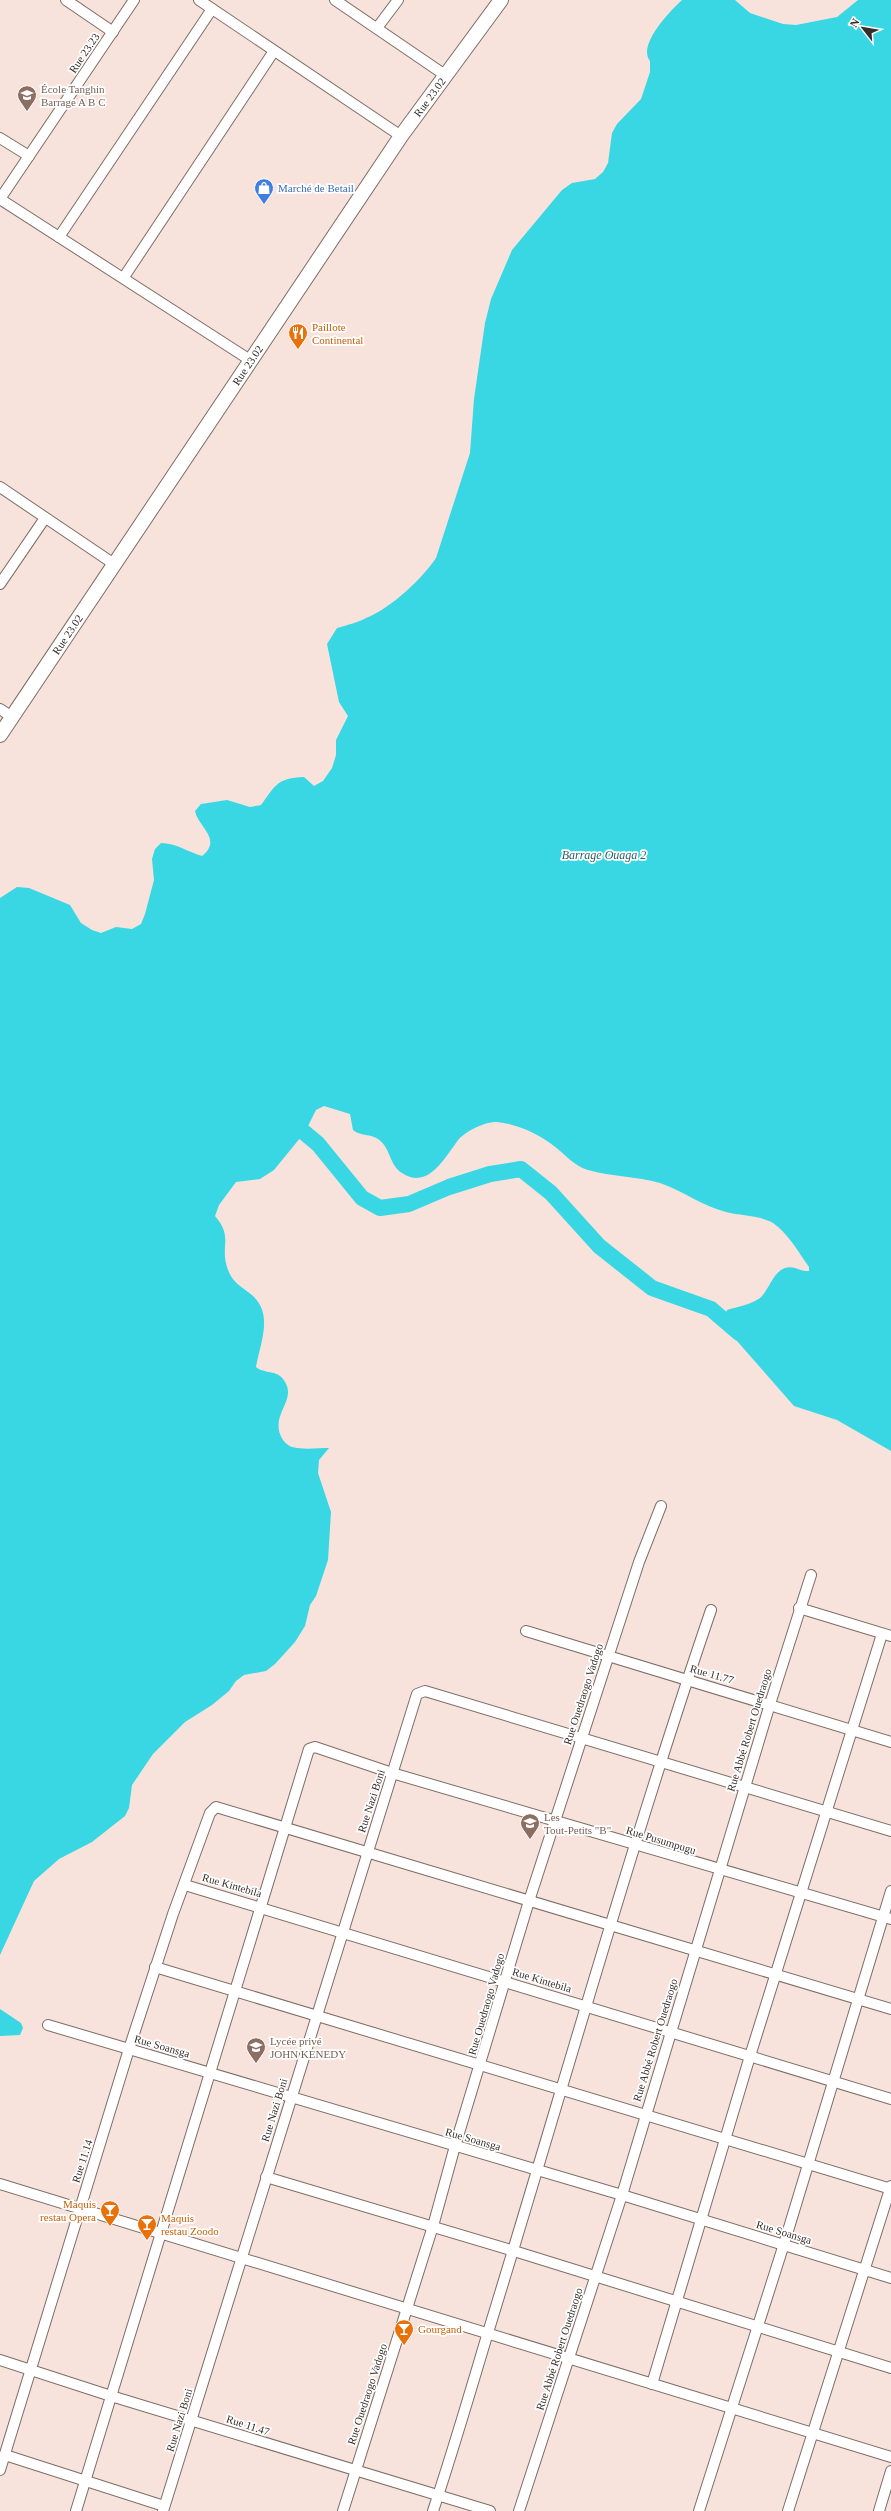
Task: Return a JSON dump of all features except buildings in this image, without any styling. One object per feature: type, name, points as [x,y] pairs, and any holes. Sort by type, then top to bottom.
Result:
[{"type":"street","points":[[66,0],[113,32]]},
{"type":"street","name":"Rue 23.23","points":[[0,199],[134,0]]},
{"type":"street","points":[[199,0],[401,136]]},
{"type":"street","points":[[335,0],[445,75]]},
{"type":"street","points":[[377,28],[398,0]]},
{"type":"street","name":"Rue 23.02","points":[[0,735],[401,136],[501,0]]},
{"type":"street","points":[[59,237],[212,9]]},
{"type":"street","points":[[124,278],[274,51]]},
{"type":"street","points":[[0,138],[29,156]]},
{"type":"street","points":[[0,199],[250,360]]},
{"type":"street","points":[[0,487],[114,564]]},
{"type":"street","points":[[0,584],[45,518]]},
{"type":"street","points":[[0,709],[12,717]]},
{"type":"street","name":"Rue Ouedraogo Vadogo","points":[[343,2511],[433,2226],[455,2146],[529,1901],[639,1562],[661,1506]]},
{"type":"street","name":"Rue Abbé Robert Ouedraogo","points":[[519,2511],[622,2195],[645,2113],[744,1787],[811,1575]]},
{"type":"street","points":[[652,2384],[750,2056],[852,1730],[886,1635],[800,1608]]},
{"type":"street","points":[[433,2511],[539,2171],[561,2089],[711,1610]]},
{"type":"street","name":"Rue 11.77","points":[[526,1631],[891,1742]]},
{"type":"street","name":"Rue Nazi Boni","points":[[163,2508],[417,1694],[424,1691],[582,1739]]},
{"type":"street","points":[[582,1739],[891,1831]]},
{"type":"street","name":"Rue Pusumpugu","points":[[285,1827],[309,1749],[315,1747],[392,1773],[887,1918]]},
{"type":"street","name":"Rue 11.14","points":[[0,2470],[155,1967],[210,1813],[214,1808],[219,1807],[285,1827]]},
{"type":"street","points":[[76,2511],[234,1989],[262,1906],[285,1827],[891,2009]]},
{"type":"street","name":"Rue Kintebila","points":[[185,1885],[262,1906],[587,2007],[891,2099]]},
{"type":"street","points":[[699,2511],[733,2408],[859,1999],[887,1918],[891,1891]]},
{"type":"street","points":[[155,1967],[234,1989],[891,2188],[814,2434],[788,2511]]},
{"type":"street","name":"Rue Soansga","points":[[48,2025],[622,2195],[891,2278]]},
{"type":"street","points":[[266,2177],[433,2226],[891,2368]]},
{"type":"street","points":[[0,2184],[80,2207],[488,2332],[891,2457]]},
{"type":"street","name":"Rue 11.47","points":[[0,2360],[30,2371],[111,2396],[192,2419],[490,2511]]},
{"type":"street","points":[[5,2455],[86,2480],[163,2508]]},
{"type":"street","points":[[879,2511],[891,2471]]},
{"type":"water","name":"Barrage Ouaga 2","points":[[682,0],[735,0],[750,13],[783,24],[796,25],[837,17],[858,0],[891,0],[891,1451],[837,1420],[794,1406],[723,1325],[727,1310],[749,1304],[760,1298],[777,1273],[781,1270],[791,1267],[803,1271],[809,1271],[809,1267],[784,1232],[768,1220],[717,1209],[660,1183],[588,1170],[574,1163],[541,1137],[520,1127],[497,1122],[487,1123],[466,1133],[459,1139],[436,1169],[420,1178],[412,1177],[398,1170],[385,1147],[378,1139],[353,1130],[350,1114],[324,1106],[316,1110],[305,1132],[274,1170],[260,1179],[236,1182],[219,1205],[215,1216],[224,1230],[225,1255],[228,1270],[236,1283],[256,1300],[264,1317],[263,1336],[256,1367],[263,1371],[277,1374],[283,1379],[287,1387],[288,1394],[280,1415],[279,1423],[279,1431],[283,1440],[290,1446],[296,1448],[329,1448],[319,1460],[318,1473],[331,1512],[328,1560],[316,1596],[310,1605],[305,1626],[295,1642],[275,1664],[266,1671],[244,1675],[236,1681],[229,1691],[212,1705],[185,1722],[153,1754],[132,1785],[129,1808],[125,1816],[92,1842],[59,1859],[34,1881],[0,1955],[0,898],[17,887],[29,888],[70,905],[81,923],[92,930],[101,933],[116,927],[132,929],[141,924],[145,914],[154,880],[152,859],[155,849],[161,843],[166,843],[202,856],[208,850],[210,839],[208,833],[197,817],[195,811],[201,804],[227,800],[250,807],[261,805],[274,788],[282,781],[304,777],[314,786],[323,781],[332,768],[336,755],[336,740],[348,716],[339,702],[327,644],[337,628],[363,620],[385,608],[414,584],[436,558],[470,453],[474,399],[485,323],[491,299],[512,250],[562,190],[572,183],[595,179],[603,172],[608,163],[612,133],[617,124],[641,99],[650,72],[650,61],[647,54],[651,38],[663,20]]},
{"type":"water","points":[[0,2009],[21,2023],[23,2028],[20,2035],[0,2036]]},
{"type":"waterway","points":[[288,1119],[318,1144],[362,1198],[380,1208],[409,1204],[449,1187],[490,1174],[521,1169],[551,1193],[599,1246],[652,1288],[711,1309],[739,1333]]},
{"type":"place","name":"École Tanghin Barrage A B C","points":[[27,112]]},
{"type":"place","name":"Marché de Betail","points":[[264,205]]},
{"type":"place","name":"Paillote Continental","points":[[298,350]]},
{"type":"place","name":"Les Tout-Petits \"B\"","points":[[530,1840]]},
{"type":"place","name":"Lycée privé JOHN KENEDY","points":[[256,2064]]},
{"type":"place","name":"Maquis restau Opera","points":[[110,2227]]},
{"type":"place","name":"Maquis restau Zoodo","points":[[147,2241]]},
{"type":"place","name":"Gourgand","points":[[404,2346]]}]
